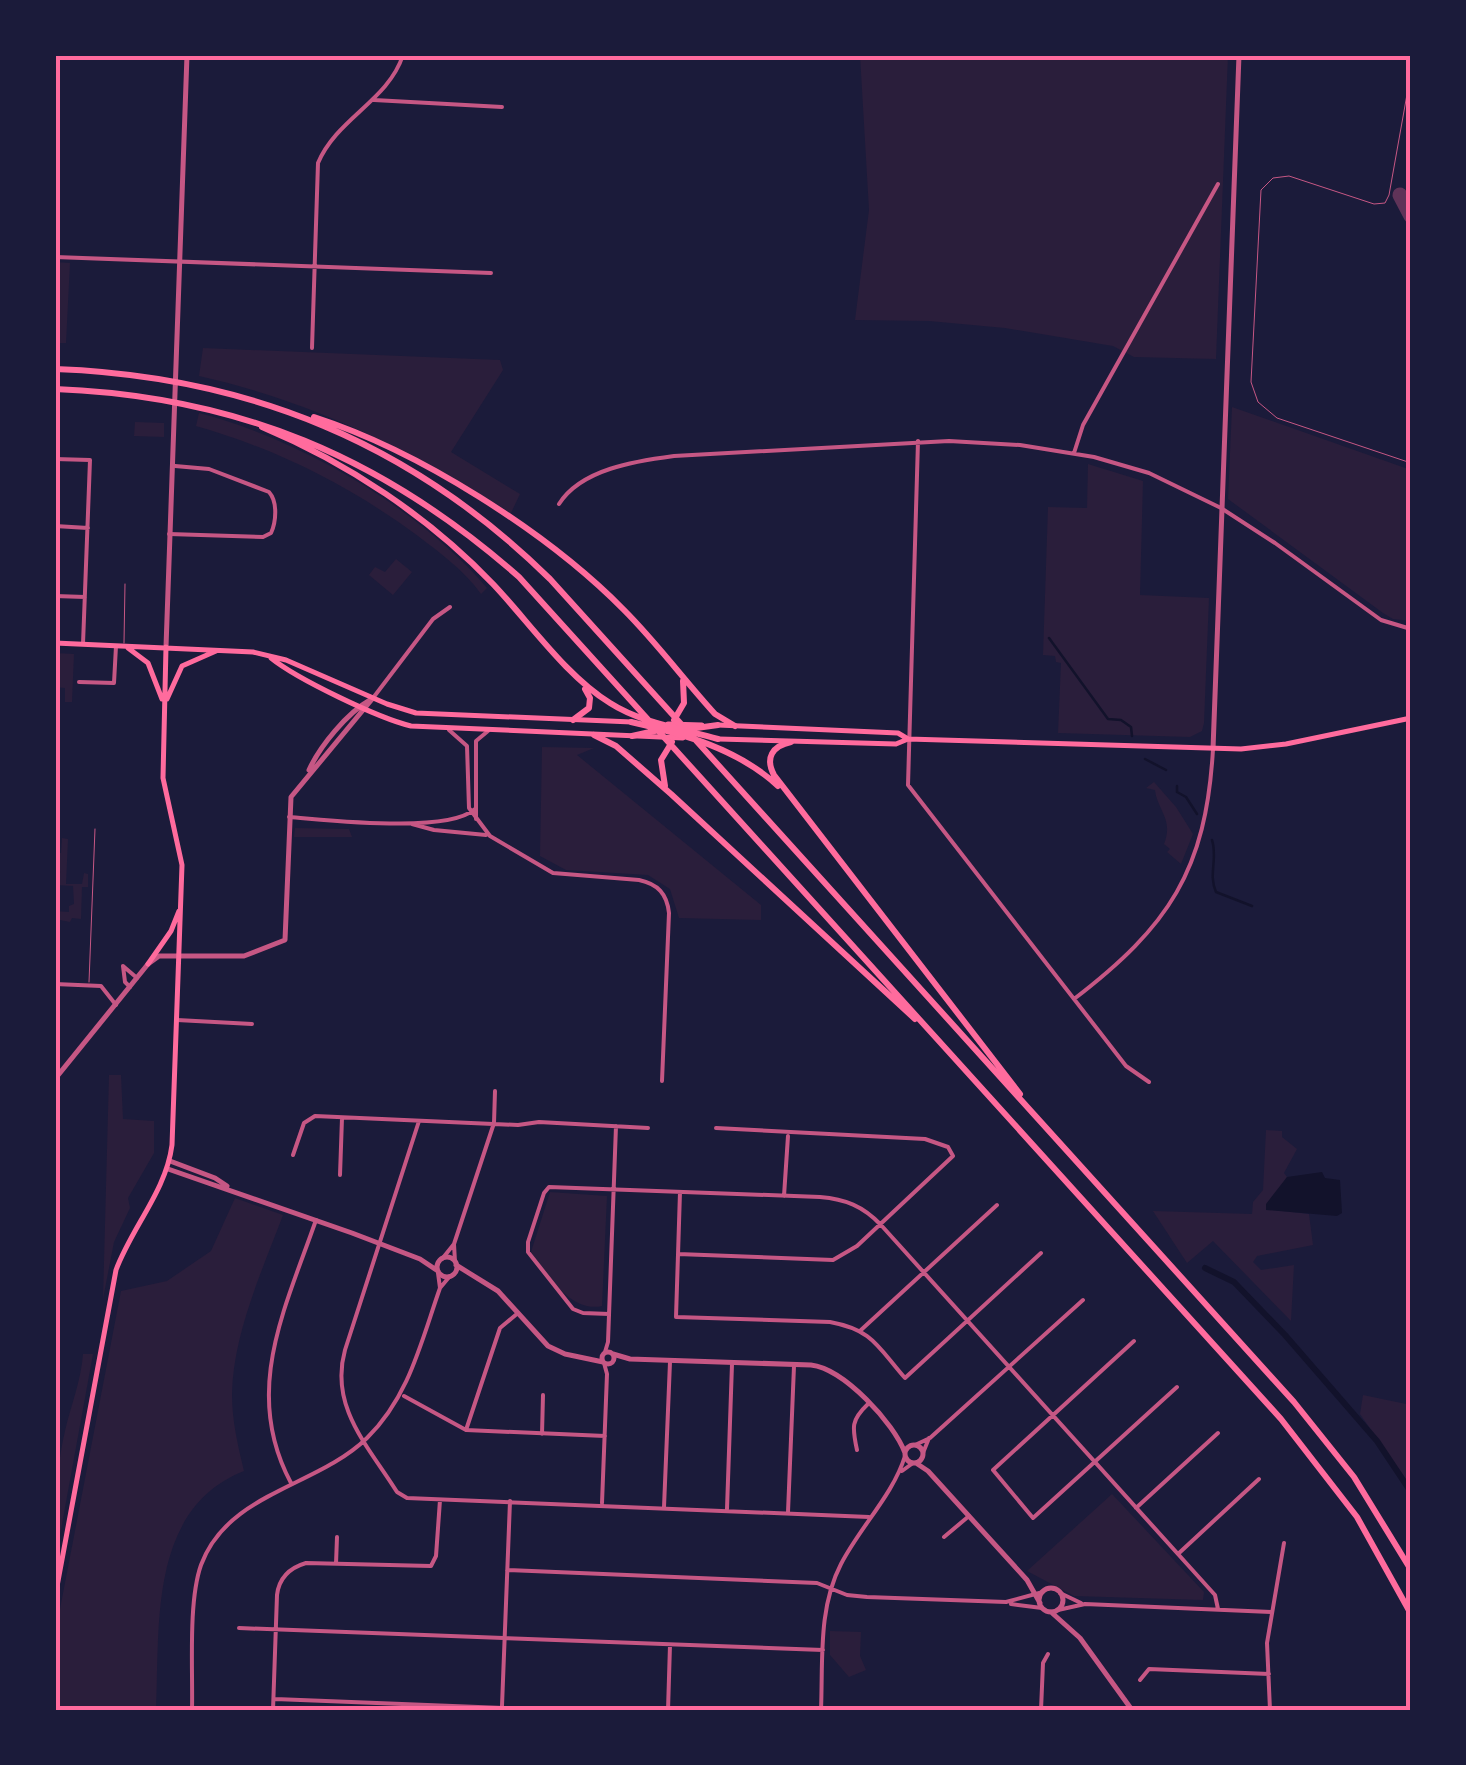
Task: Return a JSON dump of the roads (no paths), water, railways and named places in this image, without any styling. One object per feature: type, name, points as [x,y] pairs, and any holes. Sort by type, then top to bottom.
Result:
[{"type":"highway","points":[[55,369],[149,376],[199,385],[265,402],[362,435],[508,516],[602,589],[642,628],[715,714],[735,726]]},
{"type":"highway","points":[[55,389],[148,396],[219,410],[338,453],[457,524],[519,577],[1306,1448],[1363,1526],[1411,1614]]},
{"type":"highway","points":[[265,402],[372,448],[463,504],[550,579],[1317,1429],[1369,1499],[1411,1570]]},
{"type":"highway","points":[[219,410],[336,464],[418,518],[489,579],[576,675],[619,709],[746,761],[789,797]]},
{"type":"highway","points":[[632,736],[663,727],[680,712],[685,698],[678,672]]},
{"type":"highway","points":[[574,720],[585,713],[590,702],[576,675]]},
{"type":"highway","points":[[632,722],[663,727]]},
{"type":"highway","points":[[672,794],[661,776],[661,760],[683,735],[718,725]]},
{"type":"highway","points":[[594,735],[616,746],[672,794],[865,970],[989,1096]]},
{"type":"highway","points":[[683,735],[718,739]]},
{"type":"highway","points":[[791,742],[772,751],[769,762],[789,797],[1016,1087],[1024,1104]]},
{"type":"main road","points":[[55,643],[244,651],[286,660],[373,698],[422,714],[632,722]]},
{"type":"main road","points":[[124,646],[148,663],[164,707]]},
{"type":"main road","points":[[55,1597],[116,1270],[169,1165],[182,865],[163,778],[166,647]]},
{"type":"main road","points":[[164,707],[182,666],[220,649]]},
{"type":"main road","points":[[271,658],[286,669],[404,724],[448,730],[683,735]]},
{"type":"main road","points":[[718,739],[898,744],[908,739],[1213,749],[1270,746],[1411,718]]},
{"type":"main road","points":[[663,727],[718,725],[898,733],[908,739]]},
{"type":"main road","points":[[148,964],[171,931],[180,908]]},
{"type":"street","points":[[166,647],[188,55]]},
{"type":"street","points":[[312,348],[318,164],[327,144],[355,113],[374,100],[394,75],[403,55]]},
{"type":"street","points":[[1074,999],[1143,941],[1177,894],[1203,831],[1213,749],[1240,55]]},
{"type":"street","points":[[374,100],[502,107]]},
{"type":"street","points":[[1074,453],[1082,426],[1218,184]]},
{"type":"street","points":[[55,257],[491,273]]},
{"type":"street","points":[[559,504],[568,490],[584,480],[658,458],[918,442],[996,442],[1074,453],[1143,471],[1220,508],[1388,624],[1411,629]]},
{"type":"street","points":[[918,442],[906,776],[913,795],[1130,1071],[1149,1082]]},
{"type":"street","points":[[55,459],[90,460],[84,644]]},
{"type":"street","points":[[169,534],[266,537],[273,528],[274,514],[274,500],[268,492],[210,469],[171,466]]},
{"type":"street","points":[[55,526],[88,528]]},
{"type":"street","points":[[55,596],[85,597]]},
{"type":"street","points":[[55,1079],[148,964],[159,956],[244,956],[285,940],[292,796],[433,619],[450,607]]},
{"type":"street","points":[[79,682],[114,683],[116,646]]},
{"type":"street","points":[[448,730],[467,746],[467,801],[490,836]]},
{"type":"street","points":[[473,811],[476,741],[488,731]]},
{"type":"street","points":[[289,818],[445,823],[473,811]]},
{"type":"street","points":[[408,823],[490,836],[553,873],[639,880],[652,883],[663,892],[669,913],[662,1081]]},
{"type":"street","points":[[130,987],[124,982],[123,966],[137,978]]},
{"type":"street","points":[[55,984],[103,988],[116,1005]]},
{"type":"street","points":[[177,1020],[252,1024]]},
{"type":"street","points":[[440,1288],[438,1272],[442,1259],[454,1244],[494,1123],[496,1091]]},
{"type":"street","points":[[293,1155],[306,1120],[314,1116],[648,1128]]},
{"type":"street","points":[[340,1175],[342,1118]]},
{"type":"street","points":[[419,1120],[340,1376],[342,1397],[398,1492],[406,1498],[869,1517]]},
{"type":"street","points":[[602,1504],[616,1126]]},
{"type":"street","points":[[678,1254],[833,1260],[850,1252],[951,1160],[953,1153],[948,1147],[925,1139],[716,1128]]},
{"type":"street","points":[[784,1196],[788,1134]]},
{"type":"street","points":[[169,1165],[214,1178],[230,1188],[420,1259],[438,1272],[470,1276]]},
{"type":"street","points":[[609,1314],[583,1313],[573,1308],[528,1252],[544,1192],[549,1187],[784,1196],[845,1201],[861,1208],[881,1224],[1215,1595],[1218,1609]]},
{"type":"street","points":[[680,1192],[676,1317],[830,1322],[862,1330],[905,1378],[1041,1254]]},
{"type":"street","points":[[862,1330],[997,1206]]},
{"type":"street","points":[[291,1484],[278,1456],[270,1423],[268,1376],[274,1346],[316,1220]]},
{"type":"street","points":[[192,1710],[196,1591],[214,1540],[233,1519],[365,1440],[402,1395],[440,1288],[451,1276],[454,1244]]},
{"type":"street","points":[[420,1259],[455,1263],[498,1291],[548,1346],[582,1357],[818,1366],[834,1371],[898,1436],[915,1445],[923,1454],[928,1471]]},
{"type":"street","points":[[821,1710],[825,1615],[830,1588],[898,1474],[905,1455],[929,1438],[1082,1300]]},
{"type":"street","points":[[466,1430],[498,1333],[518,1313]]},
{"type":"street","points":[[1134,1341],[993,1470],[1033,1518],[1178,1387]]},
{"type":"street","points":[[664,1507],[670,1360]]},
{"type":"street","points":[[726,1509],[732,1362]]},
{"type":"street","points":[[788,1512],[794,1365]]},
{"type":"street","points":[[402,1395],[466,1430],[605,1436]]},
{"type":"street","points":[[542,1434],[543,1395]]},
{"type":"street","points":[[856,1450],[852,1424],[868,1404]]},
{"type":"street","points":[[1136,1508],[1218,1433]]},
{"type":"street","points":[[898,1436],[905,1455],[928,1471],[1024,1577],[1059,1604],[1132,1710]]},
{"type":"street","points":[[898,1474],[923,1454],[929,1438]]},
{"type":"street","points":[[55,1460],[55,1484]]},
{"type":"street","points":[[1178,1554],[1259,1480]]},
{"type":"street","points":[[273,1710],[279,1584],[288,1571],[301,1564],[431,1566],[436,1556],[440,1499]]},
{"type":"street","points":[[502,1709],[510,1501]]},
{"type":"street","points":[[944,1537],[970,1516]]},
{"type":"street","points":[[336,1564],[337,1538]]},
{"type":"street","points":[[1270,1710],[1267,1643],[1284,1542]]},
{"type":"street","points":[[507,1570],[817,1582],[847,1595],[867,1597],[1271,1612]]},
{"type":"street","points":[[1024,1577],[1043,1592]]},
{"type":"street","points":[[1006,1602],[1043,1592]]},
{"type":"street","points":[[1041,1606],[1043,1592]]},
{"type":"street","points":[[1059,1604],[1070,1600],[1085,1604]]},
{"type":"street","points":[[1059,1604],[1072,1628]]},
{"type":"street","points":[[239,1628],[824,1650]]},
{"type":"street","points":[[668,1710],[670,1645]]},
{"type":"street","points":[[1041,1710],[1043,1663],[1048,1654]]},
{"type":"street","points":[[1140,1680],[1148,1670],[1269,1674]]},
{"type":"street","points":[[274,1699],[555,1710]]},
{"type":"lane","points":[[1411,72],[1385,202],[1374,204],[1289,176],[1273,178],[1261,190],[1252,382],[1258,402],[1277,418],[1411,463]]},
{"type":"lane","points":[[124,646],[125,584]]},
{"type":"lane","points":[[90,985],[95,829]]},
{"type":"waterway","points":[[1049,638],[1108,719],[1121,720],[1131,727],[1132,736]]},
{"type":"waterway","points":[[1145,759],[1166,770]]},
{"type":"waterway","points":[[1177,786],[1177,792],[1186,797],[1197,814]]},
{"type":"waterway","points":[[1212,840],[1216,892],[1252,906]]},
{"type":"waterway","points":[[1205,1268],[1234,1282],[1285,1335],[1377,1441],[1411,1492]]}]
